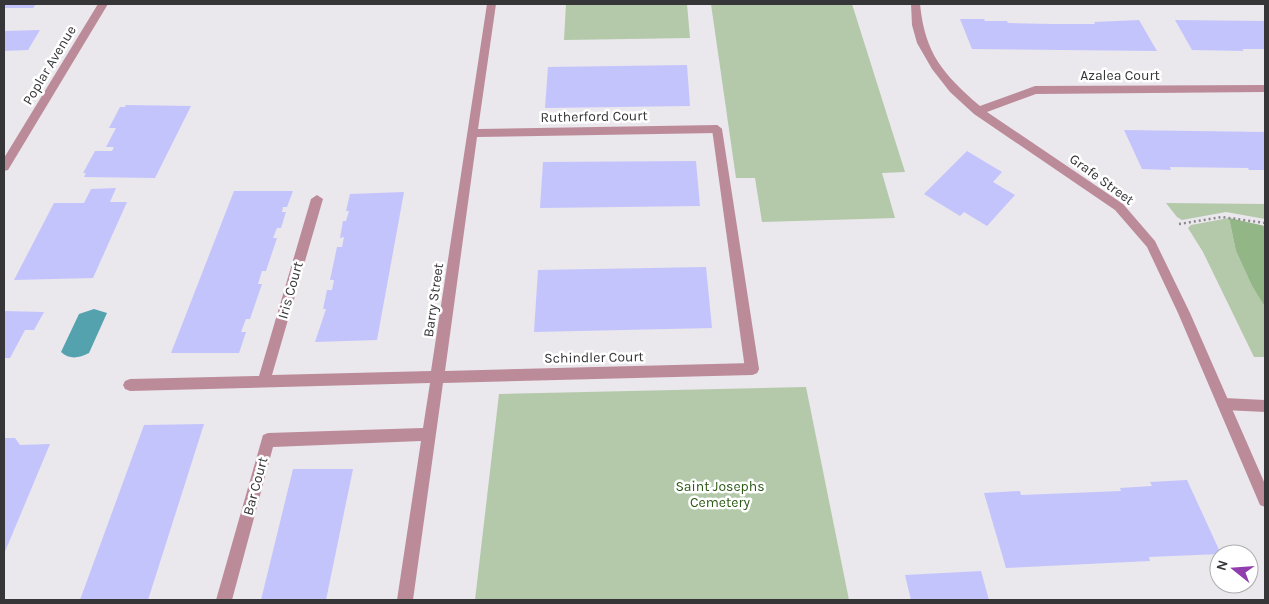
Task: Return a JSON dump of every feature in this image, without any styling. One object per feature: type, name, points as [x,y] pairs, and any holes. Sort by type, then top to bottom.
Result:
[{"type":"street","name":"Poplar Avenue","points":[[4,167],[103,4]]},
{"type":"street","name":"Barry Street","points":[[405,600],[491,4]]},
{"type":"street","name":"Grafe Street","points":[[915,4],[917,25],[922,43],[936,67],[954,89],[978,111],[1120,207],[1151,244],[1184,313],[1265,500]]},
{"type":"street","name":"Azalea Court","points":[[978,111],[1035,90],[1265,88]]},
{"type":"street","name":"Rutherford Court","points":[[472,133],[717,129],[752,369]]},
{"type":"street","name":"Iris Court","points":[[264,380],[317,199]]},
{"type":"street","name":"Schindler Court","points":[[437,377],[752,369]]},
{"type":"street","points":[[130,385],[264,380],[437,377]]},
{"type":"street","points":[[1224,404],[1265,406]]},
{"type":"street","name":"Bar Court","points":[[224,600],[268,440],[429,434]]},
{"type":"path","points":[[1179,224],[1223,216],[1234,216],[1265,223]]},
{"type":"green space","points":[[566,4],[687,4],[690,38],[564,40]]},
{"type":"green space","points":[[711,4],[852,4],[905,172],[882,173],[895,218],[762,222],[755,178],[736,178]]},
{"type":"green space","points":[[1166,203],[1265,204],[1265,219],[1226,212],[1182,220],[1177,217]]},
{"type":"green space","points":[[1229,218],[1236,251],[1252,286],[1265,307],[1265,357],[1254,357],[1203,252],[1188,228],[1191,225]]},
{"type":"green space","points":[[1229,218],[1265,226],[1265,307],[1252,286],[1236,251]]},
{"type":"green space","name":"Saint Josephs Cemetery","points":[[806,387],[849,600],[475,600],[499,394]]},
{"type":"water","points":[[94,309],[107,313],[89,353],[75,357],[64,355],[61,352],[79,314]]},
{"type":"building","points":[[4,4],[36,4],[33,8],[4,8]]},
{"type":"building","points":[[960,19],[1051,24],[1095,24],[1094,22],[1139,20],[1157,51],[972,49]]},
{"type":"building","points":[[1175,20],[1265,21],[1265,49],[1242,49],[1244,51],[1192,50]]},
{"type":"building","points":[[40,30],[28,50],[4,51],[4,31]]},
{"type":"building","points":[[687,65],[690,106],[545,108],[548,67]]},
{"type":"building","points":[[126,105],[191,106],[155,178],[84,177],[86,173],[83,173],[95,151],[112,151],[114,147],[106,147],[116,128],[109,128],[120,107],[125,107]]},
{"type":"building","points":[[1124,130],[1265,132],[1265,170],[1170,167],[1171,170],[1142,169]]},
{"type":"building","points":[[967,151],[1002,172],[993,182],[1015,195],[987,226],[964,212],[960,216],[924,194]]},
{"type":"building","points":[[696,161],[700,206],[540,208],[543,162]]},
{"type":"building","points":[[116,188],[110,202],[127,202],[93,278],[14,280],[54,203],[84,203],[91,189]]},
{"type":"building","points":[[234,191],[293,191],[287,207],[283,207],[282,212],[286,212],[281,228],[277,228],[273,238],[277,238],[266,271],[262,271],[258,284],[262,284],[250,319],[246,319],[241,332],[246,332],[239,353],[171,353]]},
{"type":"building","points":[[404,192],[377,340],[315,342],[326,309],[323,309],[327,290],[332,290],[334,280],[330,280],[337,247],[342,247],[344,237],[340,238],[343,221],[346,221],[349,211],[346,211],[350,194]]},
{"type":"building","points":[[706,267],[712,328],[534,332],[538,270]]},
{"type":"building","points":[[4,311],[44,312],[34,330],[25,330],[10,358],[4,358]]},
{"type":"building","points":[[204,424],[148,600],[80,600],[144,425]]},
{"type":"building","points":[[4,438],[15,438],[20,445],[50,444],[4,554]]},
{"type":"building","points":[[293,469],[353,469],[326,600],[261,600]]},
{"type":"building","points":[[1187,480],[1216,544],[1209,544],[1209,554],[1149,557],[1150,561],[1006,568],[984,493],[1020,491],[1021,495],[1121,491],[1120,488],[1152,486],[1150,482]]},
{"type":"building","points":[[981,571],[989,600],[911,600],[905,575]]}]
